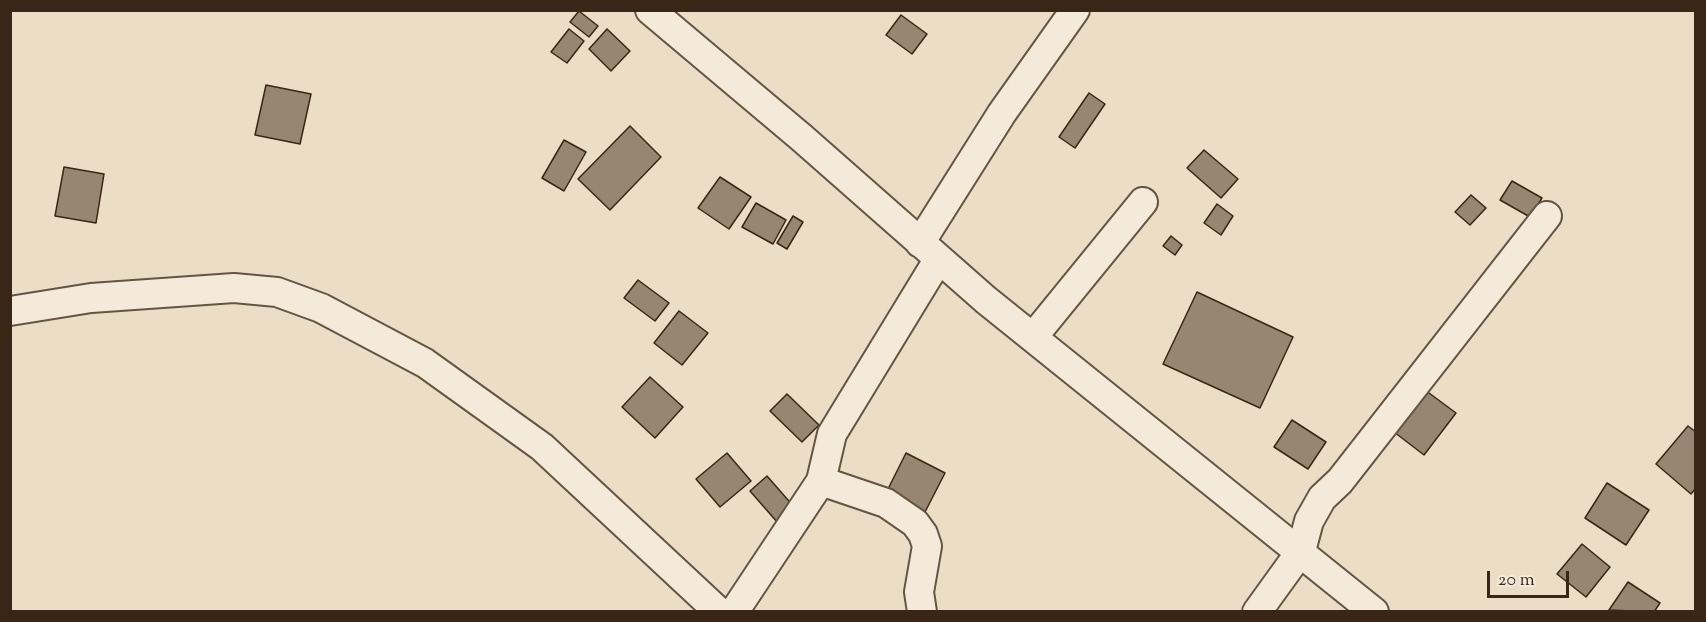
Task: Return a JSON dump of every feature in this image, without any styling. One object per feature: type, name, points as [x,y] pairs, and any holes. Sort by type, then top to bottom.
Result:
[{"type":"street","points":[[650,10],[1033,338],[1301,551],[1374,612]]},
{"type":"street","points":[[734,612],[821,482],[832,435],[1002,113],[1075,10]]},
{"type":"street","points":[[1033,338],[1143,202]]},
{"type":"street","points":[[1257,612],[1301,551],[1309,521],[1322,498],[1340,482],[1547,216]]},
{"type":"street","points":[[10,311],[34,305],[91,298],[234,288],[277,292],[321,308],[425,363],[542,447],[719,612]]},
{"type":"street","points":[[821,482],[886,503],[915,522],[927,546],[919,592],[922,612]]},
{"type":"building","points":[[579,11],[598,26],[589,37],[570,22]]},
{"type":"building","points":[[901,15],[927,34],[912,54],[886,35]]},
{"type":"building","points":[[569,29],[584,41],[567,63],[551,52]]},
{"type":"building","points":[[607,29],[630,51],[611,71],[589,49]]},
{"type":"building","points":[[266,85],[311,94],[300,144],[255,135]]},
{"type":"building","points":[[1089,93],[1105,104],[1075,148],[1059,137]]},
{"type":"building","points":[[630,126],[661,157],[610,210],[578,179]]},
{"type":"building","points":[[564,140],[586,152],[564,191],[542,178]]},
{"type":"building","points":[[1204,150],[1238,179],[1221,198],[1187,168]]},
{"type":"building","points":[[64,167],[104,174],[96,223],[55,216]]},
{"type":"building","points":[[720,177],[751,197],[729,229],[698,208]]},
{"type":"building","points":[[1512,181],[1542,198],[1530,217],[1500,200]]},
{"type":"building","points":[[1471,195],[1486,208],[1470,225],[1455,212]]},
{"type":"building","points":[[756,203],[786,220],[773,244],[742,227]]},
{"type":"building","points":[[1217,204],[1233,216],[1221,235],[1204,223]]},
{"type":"building","points":[[793,216],[803,222],[787,249],[777,243]]},
{"type":"building","points":[[1171,236],[1182,245],[1175,255],[1163,246]]},
{"type":"building","points":[[638,280],[669,303],[655,321],[624,298]]},
{"type":"building","points":[[1197,292],[1293,337],[1260,408],[1163,364]]},
{"type":"building","points":[[679,311],[708,333],[682,365],[654,343]]},
{"type":"building","points":[[650,377],[683,407],[655,438],[622,407]]},
{"type":"building","points":[[1425,390],[1456,413],[1424,455],[1394,432]]},
{"type":"building","points":[[787,394],[819,425],[802,442],[770,411]]},
{"type":"building","points":[[1292,420],[1326,442],[1308,469],[1274,447]]},
{"type":"building","points":[[1688,426],[1696,432],[1696,488],[1691,494],[1656,464]]},
{"type":"building","points":[[727,453],[751,481],[720,507],[696,479]]},
{"type":"building","points":[[906,453],[945,473],[924,514],[885,495]]},
{"type":"building","points":[[767,476],[795,508],[778,523],[750,491]]},
{"type":"building","points":[[1607,483],[1649,510],[1626,545],[1585,518]]},
{"type":"building","points":[[1582,544],[1610,567],[1586,597],[1557,574]]},
{"type":"building","points":[[1628,582],[1660,603],[1654,612],[1609,610]]}]
